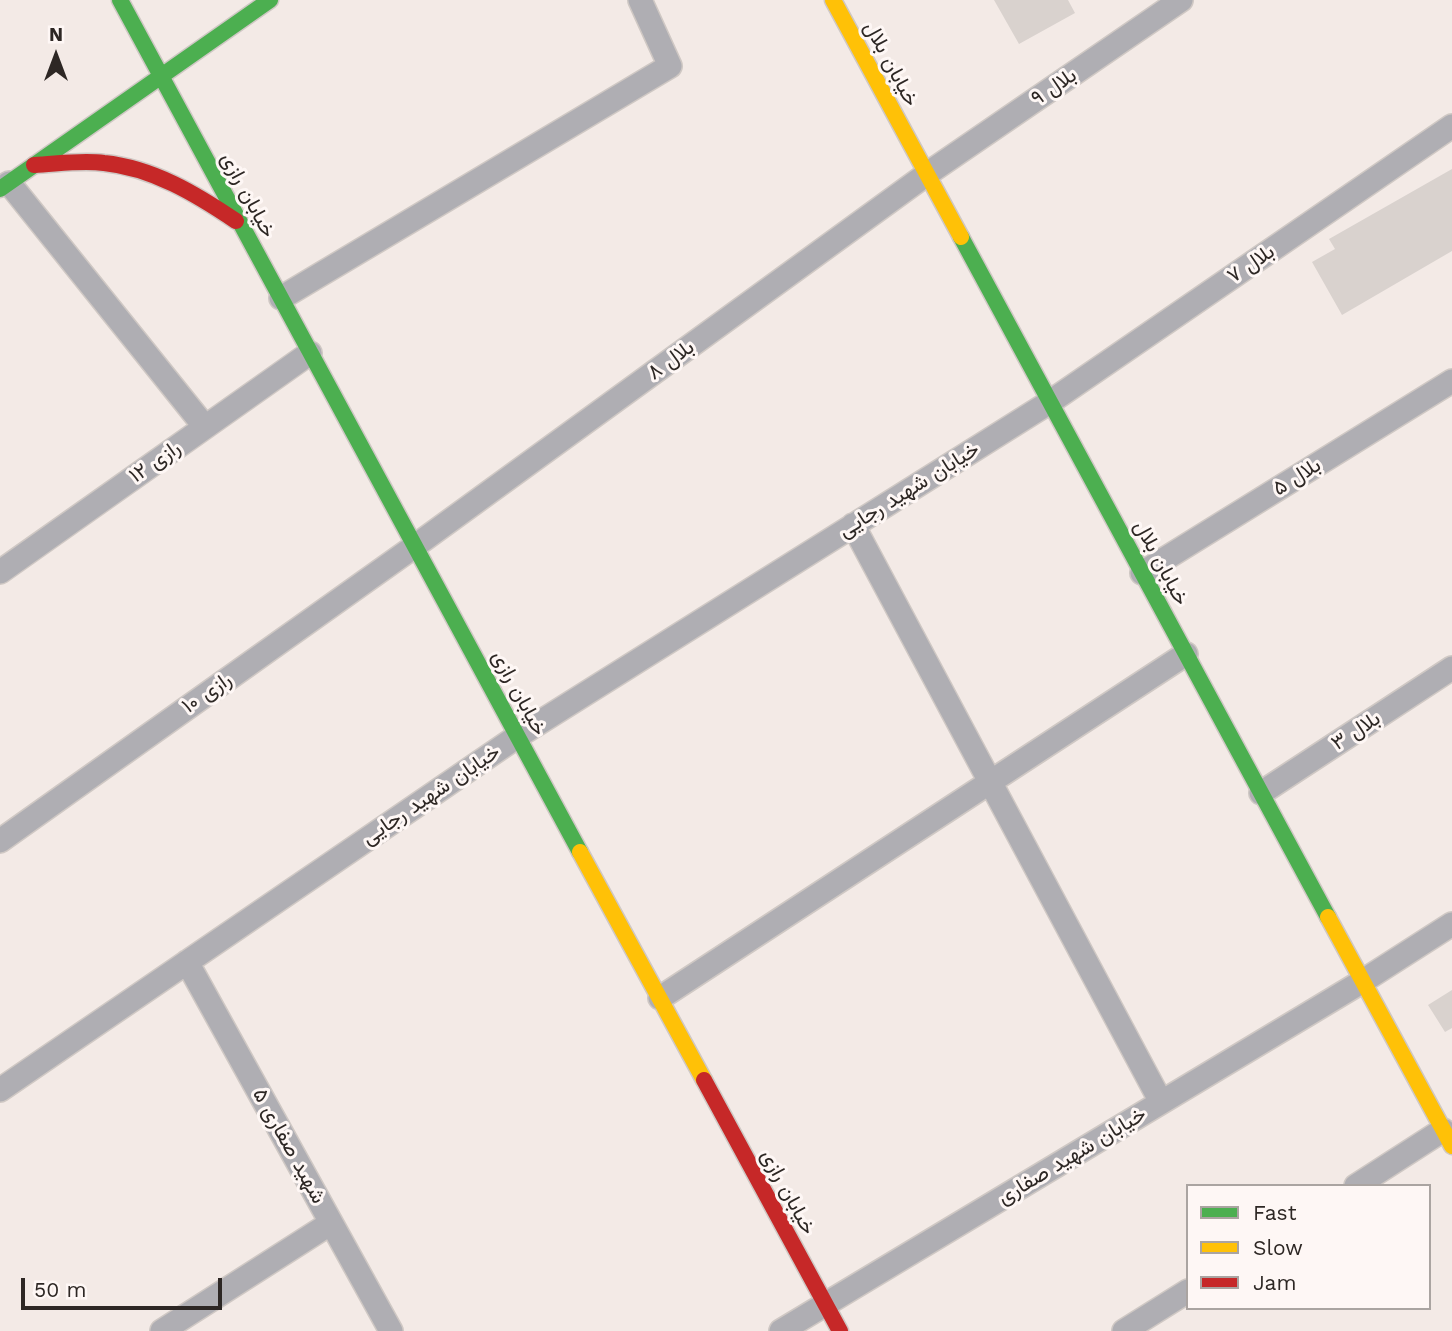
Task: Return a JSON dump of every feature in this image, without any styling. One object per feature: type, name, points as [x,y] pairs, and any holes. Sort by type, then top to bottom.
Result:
[{"type":"street","name":"خیابان رازی","points":[[120,0],[840,1331]]},
{"type":"street","points":[[205,427],[5,186],[270,0]]},
{"type":"street","points":[[281,298],[670,66],[640,0]]},
{"type":"street","name":"خیابان بلال","points":[[833,0],[1448,1138]]},
{"type":"street","name":"بلال ۹","points":[[927,174],[1181,0]]},
{"type":"street","name":"بلال ۷","points":[[1050,401],[1452,126]]},
{"type":"street","points":[[34,165],[104,163],[132,169],[166,179],[198,195],[240,224]]},
{"type":"street","name":"بلال ۸","points":[[415,546],[927,174]]},
{"type":"street","name":"رازی ۱۲","points":[[0,572],[310,353]]},
{"type":"street","name":"بلال ۵","points":[[1142,573],[1452,381]]},
{"type":"street","name":"خیابان شهید رجایی","points":[[3,1081],[187,962],[518,736],[1050,401]]},
{"type":"street","points":[[853,525],[1161,1102]]},
{"type":"street","name":"رازی ۱۰","points":[[0,841],[415,546]]},
{"type":"street","points":[[660,998],[1186,654]]},
{"type":"street","name":"بلال ۳","points":[[1261,793],[1452,668]]},
{"type":"street","name":"خیابان شهید صفاری","points":[[780,1331],[1363,981],[1452,924]]},
{"type":"street","name":"شهید صفاری ۵","points":[[187,962],[391,1331]]},
{"type":"street","points":[[1360,1184],[1448,1138]]},
{"type":"street","points":[[162,1331],[331,1223]]},
{"type":"street","points":[[1124,1331],[1186,1292]]},
{"type":"building","points":[[994,0],[1068,0],[1075,13],[1019,44]]},
{"type":"building","points":[[1452,169],[1452,251],[1342,315],[1312,262],[1335,249],[1329,239]]},
{"type":"building","points":[[1452,990],[1452,1028],[1445,1032],[1428,1005]]},
{"type":"traffic: fast","points":[[120,0],[580,852]]},
{"type":"traffic: fast","points":[[0,189],[270,0]]},
{"type":"traffic: fast","points":[[961,237],[1328,917]]},
{"type":"traffic: slow","points":[[833,0],[961,237]]},
{"type":"traffic: slow","points":[[580,852],[704,1080]]},
{"type":"traffic: slow","points":[[1328,917],[1452,1146]]},
{"type":"traffic: jam","points":[[34,165],[95,162],[140,170],[190,192],[236,221]]},
{"type":"traffic: jam","points":[[704,1080],[840,1331]]}]
